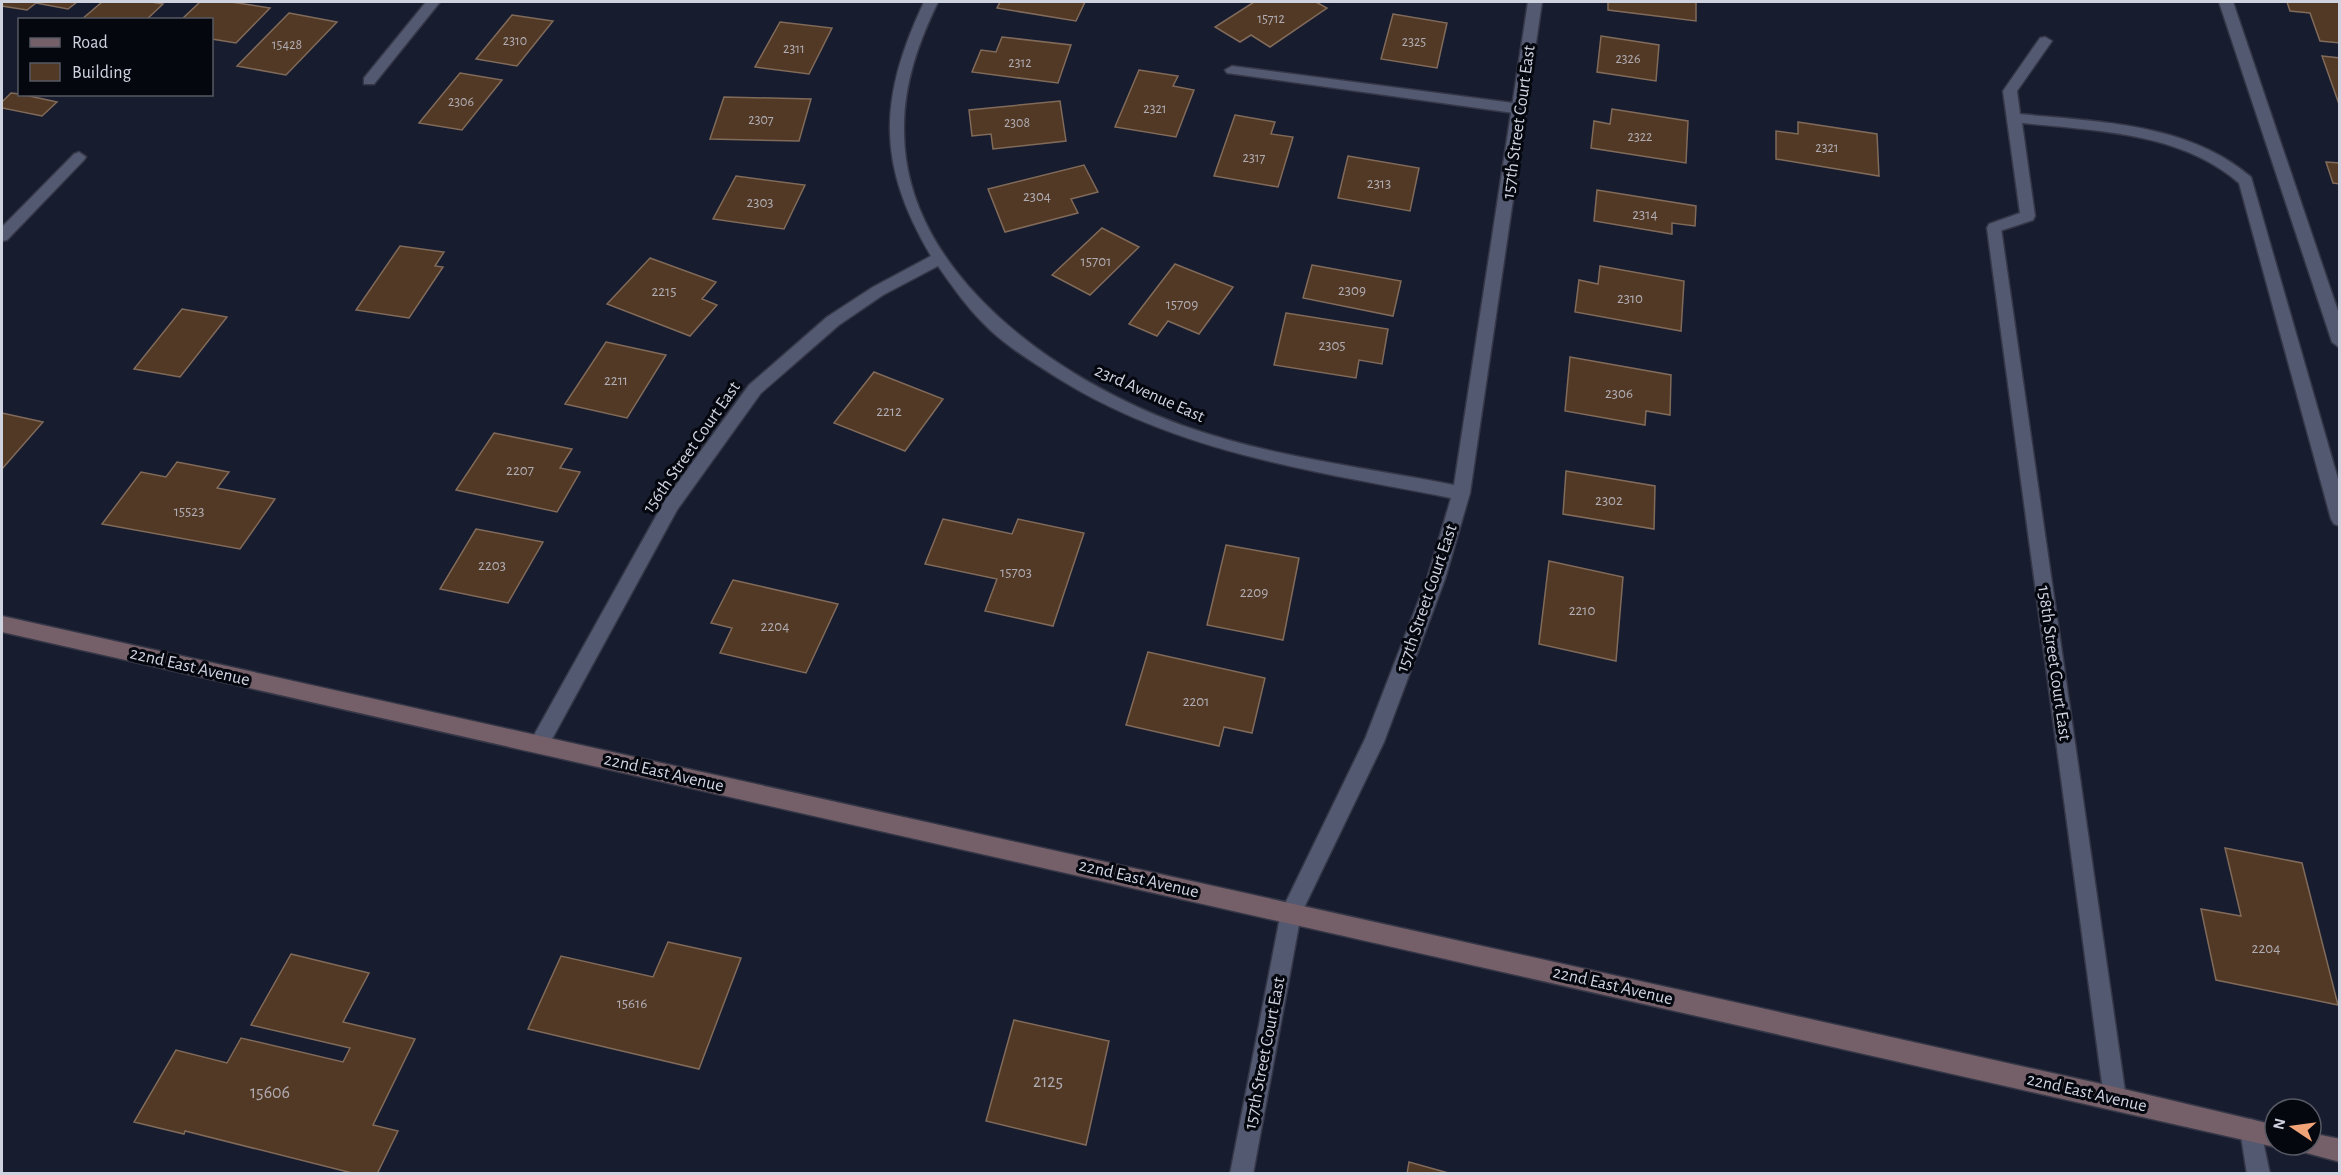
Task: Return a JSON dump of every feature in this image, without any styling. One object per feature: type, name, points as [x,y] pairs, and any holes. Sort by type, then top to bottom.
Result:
[{"type":"street","points":[[369,81],[434,2]]},
{"type":"street","points":[[931,2],[911,40],[900,82],[897,130],[900,165],[915,213],[940,258]]},
{"type":"street","name":"157th Street Court East","points":[[1241,1173],[1291,912],[1374,742],[1436,579],[1461,493],[1536,2]]},
{"type":"street","points":[[2226,2],[2340,342]]},
{"type":"street","points":[[2045,41],[2010,91],[2014,118],[2149,135],[2173,141],[2223,160],[2246,181],[2340,519]]},
{"type":"street","points":[[1232,70],[1521,110]]},
{"type":"street","name":"158th Street Court East","points":[[2014,118],[2028,216],[1994,228],[2115,1098]]},
{"type":"street","points":[[2,236],[79,158]]},
{"type":"street","name":"23rd Avenue East","points":[[940,258],[967,295],[1007,336],[1083,386],[1179,431],[1251,452],[1461,493]]},
{"type":"street","name":"156th Street Court East","points":[[538,744],[671,505],[755,389],[833,321],[878,291],[940,258]]},
{"type":"street","name":"22nd East Avenue","points":[[2,624],[1291,912],[2263,1133]]},
{"type":"street","points":[[2251,1130],[2259,1173]]},
{"type":"street","points":[[2323,1147],[2340,1151]]},
{"type":"building","points":[[2,2],[77,2],[68,9],[36,3],[27,10],[2,6]]},
{"type":"building","points":[[102,2],[163,4],[148,18],[83,18]]},
{"type":"building","points":[[200,2],[231,2],[270,8],[236,43],[213,39],[213,18],[183,18]]},
{"type":"building","points":[[1000,2],[1085,2],[1076,21],[997,8]]},
{"type":"building","points":[[1254,2],[1316,2],[1327,8],[1270,47],[1251,35],[1240,42],[1215,27]]},
{"type":"building","points":[[1608,2],[1696,2],[1696,21],[1608,10]]},
{"type":"building","points":[[2287,2],[2340,2],[2340,43],[2320,41],[2310,13],[2290,11]]},
{"type":"building","points":[[289,13],[337,22],[286,75],[237,66]]},
{"type":"building","points":[[1393,14],[1447,23],[1437,68],[1381,59]]},
{"type":"building","points":[[512,15],[553,21],[517,66],[476,59]]},
{"type":"building","points":[[780,22],[832,28],[809,74],[755,67]]},
{"type":"building","points":[[1601,36],[1659,45],[1656,81],[1597,72]]},
{"type":"building","points":[[1002,37],[1071,45],[1058,83],[972,72],[981,50],[996,52]]},
{"type":"building","points":[[2322,56],[2340,58],[2340,107]]},
{"type":"building","points":[[1139,70],[1178,76],[1173,86],[1194,90],[1176,137],[1115,127]]},
{"type":"building","points":[[460,73],[502,80],[462,130],[419,123]]},
{"type":"building","points":[[11,93],[57,102],[42,116],[2,108],[2,102]]},
{"type":"building","points":[[724,97],[811,99],[799,141],[710,139]]},
{"type":"building","points":[[1060,101],[1066,141],[993,149],[991,134],[972,136],[969,110]]},
{"type":"building","points":[[1612,109],[1688,121],[1686,163],[1591,148],[1594,121],[1610,124]]},
{"type":"building","points":[[1235,115],[1275,122],[1271,134],[1293,137],[1278,187],[1214,176]]},
{"type":"building","points":[[1798,122],[1877,134],[1879,176],[1776,159],[1776,131],[1798,134]]},
{"type":"building","points":[[1348,156],[1419,168],[1410,211],[1338,198]]},
{"type":"building","points":[[2326,162],[2340,163],[2340,184],[2333,183]]},
{"type":"building","points":[[1084,165],[1098,192],[1071,199],[1078,213],[1005,232],[988,189]]},
{"type":"building","points":[[736,176],[805,185],[784,229],[713,219]]},
{"type":"building","points":[[1597,190],[1696,206],[1695,226],[1672,223],[1672,234],[1594,221]]},
{"type":"building","points":[[1102,228],[1139,247],[1090,295],[1052,275]]},
{"type":"building","points":[[400,246],[444,252],[435,266],[443,267],[409,318],[356,310]]},
{"type":"building","points":[[650,258],[716,282],[702,299],[717,305],[690,336],[607,304]]},
{"type":"building","points":[[1175,264],[1233,287],[1199,334],[1168,321],[1157,336],[1129,324]]},
{"type":"building","points":[[1312,265],[1401,281],[1393,316],[1303,298]]},
{"type":"building","points":[[1600,266],[1684,281],[1681,331],[1575,312],[1579,280],[1598,284]]},
{"type":"building","points":[[182,309],[227,317],[180,377],[134,369]]},
{"type":"building","points":[[1286,313],[1388,329],[1382,364],[1359,360],[1356,378],[1274,365]]},
{"type":"building","points":[[606,342],[666,355],[627,418],[565,404]]},
{"type":"building","points":[[1570,357],[1671,375],[1670,415],[1646,411],[1645,425],[1565,411]]},
{"type":"building","points":[[874,372],[943,399],[905,451],[834,423]]},
{"type":"building","points":[[2,413],[43,422],[2,469]]},
{"type":"building","points":[[494,433],[572,449],[560,468],[580,472],[557,512],[456,490]]},
{"type":"building","points":[[177,462],[229,472],[217,488],[275,499],[240,549],[102,524],[141,472],[166,477]]},
{"type":"building","points":[[1566,471],[1655,486],[1654,529],[1563,514]]},
{"type":"building","points":[[943,519],[1012,534],[1018,519],[1084,533],[1053,626],[985,611],[997,579],[925,564]]},
{"type":"building","points":[[476,529],[543,542],[508,603],[440,589]]},
{"type":"building","points":[[1226,545],[1299,558],[1283,640],[1207,625]]},
{"type":"building","points":[[1549,561],[1623,577],[1616,661],[1539,644]]},
{"type":"building","points":[[733,580],[838,604],[806,673],[720,653],[732,628],[711,623]]},
{"type":"building","points":[[1148,652],[1265,678],[1252,733],[1224,727],[1219,746],[1126,725]]},
{"type":"building","points":[[2225,848],[2302,863],[2338,1005],[2216,980],[2201,909],[2241,916]]},
{"type":"building","points":[[668,942],[741,958],[699,1069],[528,1029],[561,956],[653,977]]},
{"type":"building","points":[[291,954],[369,973],[343,1022],[415,1039],[373,1125],[398,1131],[377,1174],[356,1174],[185,1131],[184,1134],[134,1122],[176,1050],[227,1063],[241,1038],[343,1062],[350,1048],[251,1025]]},
{"type":"building","points":[[1014,1020],[1109,1041],[1086,1145],[986,1121]]},
{"type":"building","points":[[1409,1162],[1452,1174],[1407,1174]]}]
